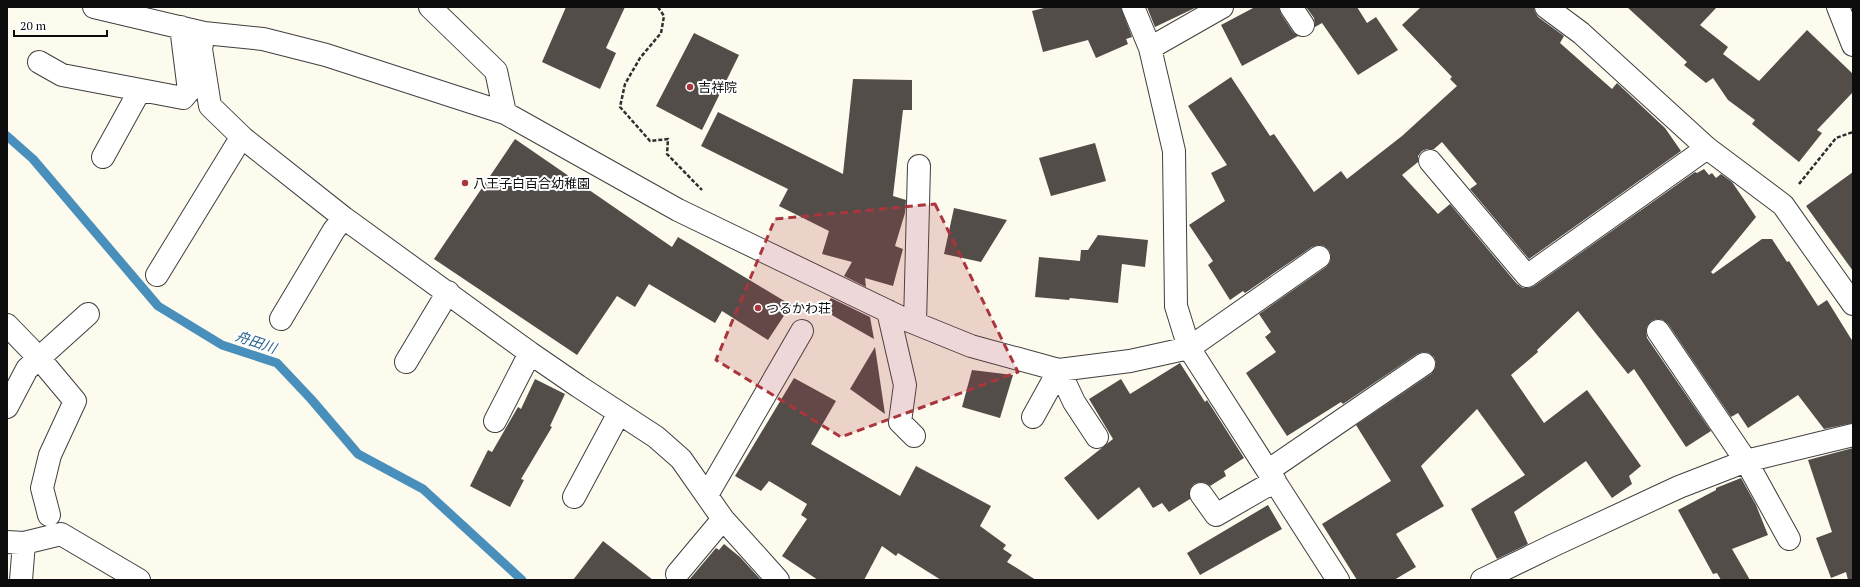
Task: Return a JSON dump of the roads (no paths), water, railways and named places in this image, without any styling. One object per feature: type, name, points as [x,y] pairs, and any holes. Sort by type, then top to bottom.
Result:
[{"type":"street","points":[[94,7],[204,33],[263,39],[326,55],[505,113],[678,210],[888,311],[971,346],[1059,370],[1130,361],[1189,348],[1319,257]]},
{"type":"street","points":[[430,7],[496,71],[505,113]]},
{"type":"street","points":[[1133,7],[1150,48],[1174,152],[1176,306],[1189,348],[1338,580]]},
{"type":"street","points":[[1150,48],[1222,7]]},
{"type":"street","points":[[1546,7],[1581,33],[1707,148],[1783,205],[1853,303]]},
{"type":"street","points":[[1838,7],[1853,44]]},
{"type":"street","points":[[39,62],[62,76],[183,98],[189,91],[181,27]]},
{"type":"street","points":[[204,33],[201,49],[210,106],[243,138],[344,218],[578,386],[656,437],[681,459],[723,519],[778,580]]},
{"type":"street","points":[[103,157],[140,90]]},
{"type":"street","points":[[157,275],[236,146],[243,138]]},
{"type":"street","points":[[1430,161],[1526,276],[1707,148]]},
{"type":"street","points":[[915,323],[920,166]]},
{"type":"street","points":[[281,320],[334,230],[344,218]]},
{"type":"street","points":[[406,362],[448,292]]},
{"type":"street","points":[[888,311],[905,385],[900,422],[914,436]]},
{"type":"street","points":[[7,407],[27,369],[88,314]]},
{"type":"street","points":[[7,325],[39,358],[75,401],[50,455],[42,488],[49,515]]},
{"type":"street","points":[[707,495],[802,331]]},
{"type":"street","points":[[1658,331],[1746,461],[1789,539]]},
{"type":"street","points":[[495,421],[530,352]]},
{"type":"street","points":[[1201,494],[1216,515],[1272,476],[1424,364]]},
{"type":"street","points":[[1033,417],[1059,370]]},
{"type":"street","points":[[1059,370],[1074,402],[1097,437]]},
{"type":"street","points":[[574,497],[619,413]]},
{"type":"street","points":[[1482,580],[1679,487],[1746,461],[1853,435]]},
{"type":"street","points":[[678,574],[723,519]]},
{"type":"street","points":[[21,580],[15,542],[61,534],[139,580]]},
{"type":"waterway","name":"舟田川","points":[[7,136],[33,159],[158,306],[222,345],[277,363],[311,399],[358,454],[423,489],[522,580]]},
{"type":"place","name":"吉祥院","points":[[690,87]]},
{"type":"place","name":"八王子白百合幼稚園","points":[[465,183]]},
{"type":"place","name":"つるかわ荘","points":[[758,308]]}]
